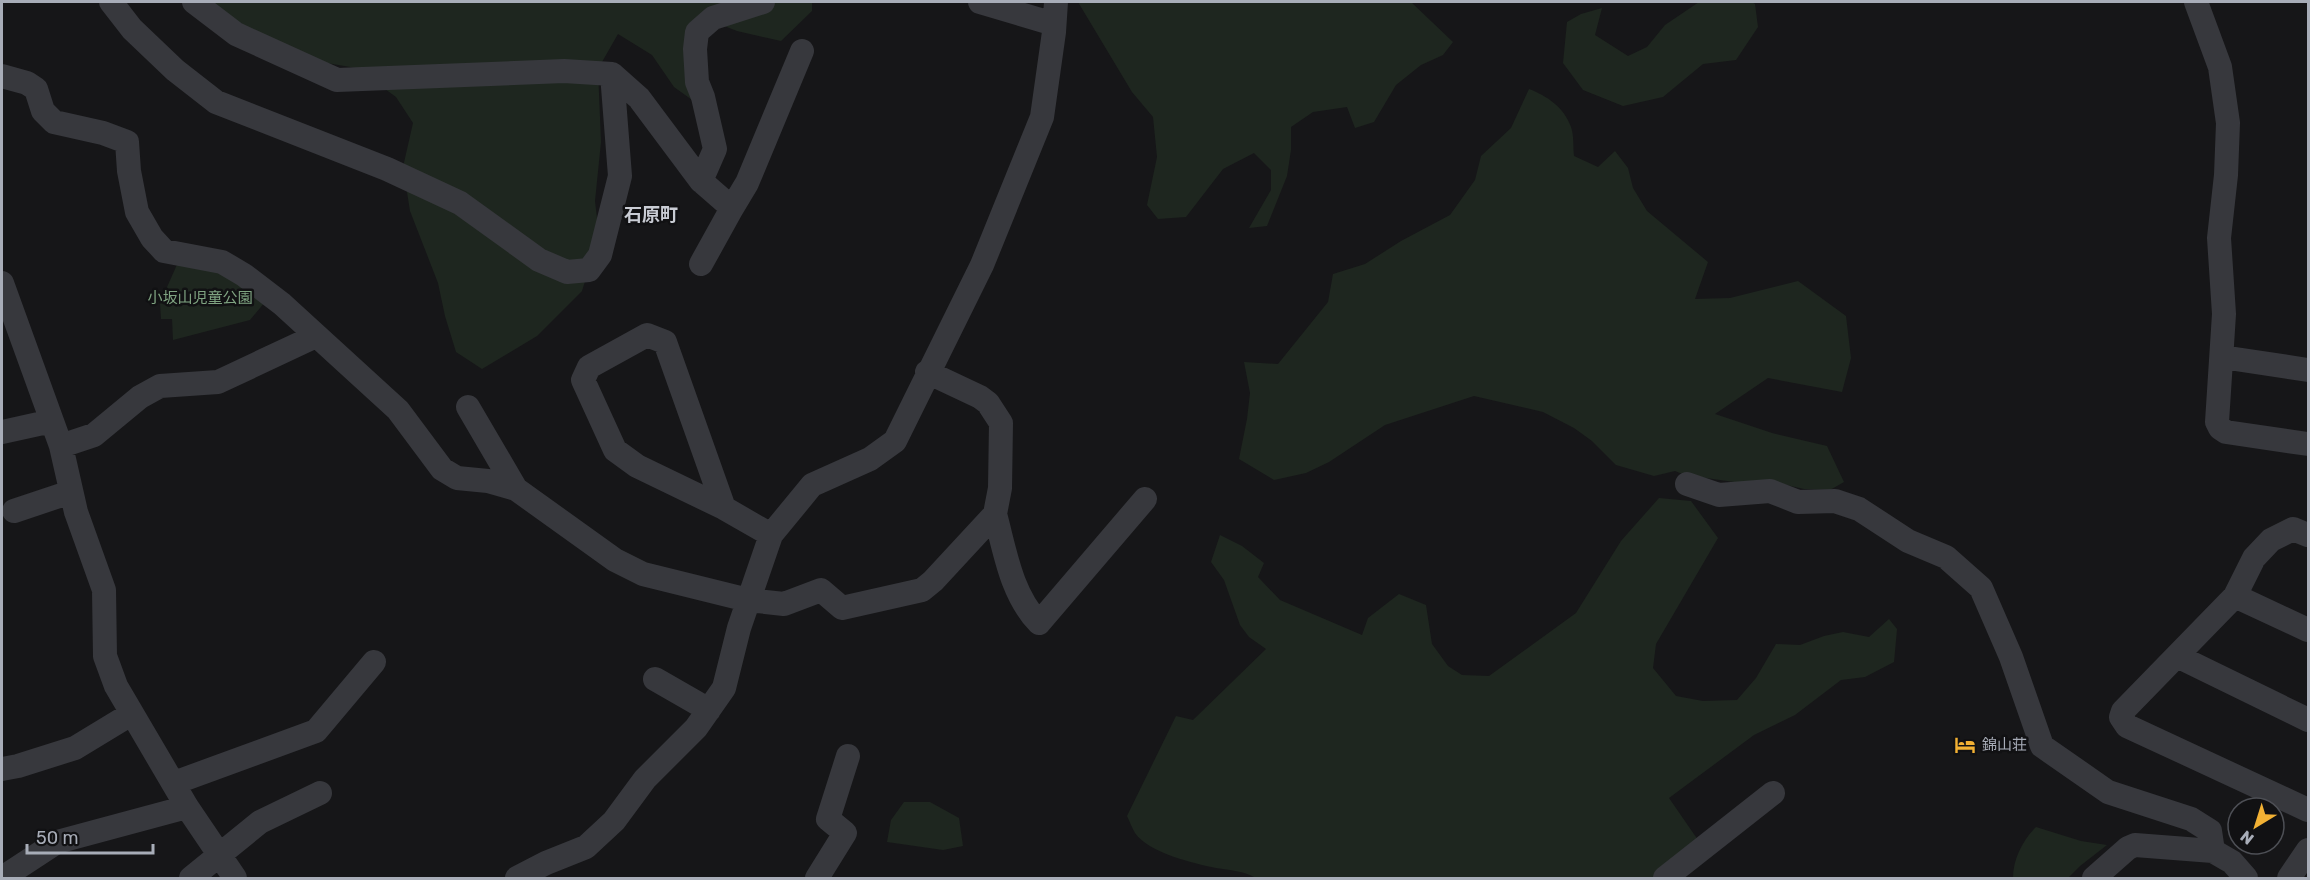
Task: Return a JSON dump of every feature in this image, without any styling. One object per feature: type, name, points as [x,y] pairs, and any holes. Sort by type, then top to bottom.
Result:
[{"type":"street","points":[[111,2],[132,29],[175,70],[216,102],[387,169],[449,198],[538,260],[567,272],[589,270],[600,255],[620,176],[612,74]]},
{"type":"street","points":[[194,2],[236,34],[337,80],[564,71],[612,74],[639,98],[701,181],[732,208]]},
{"type":"street","points":[[701,181],[715,149],[697,82],[695,49],[697,32],[713,18],[763,2]]},
{"type":"street","points":[[517,879],[546,863],[586,848],[614,821],[645,779],[696,728],[724,688],[739,628],[771,535],[812,485],[870,459],[895,441],[927,372],[982,265],[1041,117],[1055,13],[980,2]]},
{"type":"street","points":[[2196,2],[2220,67],[2228,123],[2226,175],[2218,238],[2224,314],[2217,422],[2226,432],[2308,444]]},
{"type":"street","points":[[701,264],[747,183],[802,51]]},
{"type":"street","points":[[2,76],[27,83],[36,89],[43,111],[54,122],[127,141],[129,171],[137,212],[152,238],[164,251],[222,262],[244,275],[282,304],[398,410],[442,469],[457,478],[488,481],[516,489],[615,560],[643,574],[748,600],[784,604],[821,590],[842,608],[922,590],[995,514]]},
{"type":"street","points":[[2,283],[62,446],[76,512],[104,590],[105,656],[116,686],[187,807],[236,879]]},
{"type":"street","points":[[724,508],[665,342],[646,335],[589,368],[583,380],[615,450],[637,466],[724,508],[771,535]]},
{"type":"street","points":[[62,446],[94,435],[140,397],[160,386],[218,382],[316,336]]},
{"type":"street","points":[[2222,357],[2308,370]]},
{"type":"street","points":[[927,372],[980,397],[988,403],[1001,423],[1000,488],[995,514],[1010,571],[1027,610],[1039,622],[1145,499]]},
{"type":"street","points":[[468,407],[516,489]]},
{"type":"street","points":[[2,432],[52,420]]},
{"type":"street","points":[[1687,484],[1719,495],[1770,491],[1798,502],[1835,501],[1859,509],[1908,541],[1946,557],[1981,588],[2011,657],[2042,746],[2108,792],[2191,819],[2210,831],[2213,851]]},
{"type":"street","points":[[15,511],[71,492]]},
{"type":"street","points":[[2308,535],[2293,529],[2271,540],[2254,558],[2235,596],[2122,711],[2121,717],[2127,726],[2308,810]]},
{"type":"street","points":[[2235,596],[2308,630]]},
{"type":"street","points":[[2176,656],[2308,720]]},
{"type":"street","points":[[174,783],[316,731],[374,662]]},
{"type":"street","points":[[655,678],[709,710]]},
{"type":"street","points":[[2,769],[75,748],[131,714]]},
{"type":"street","points":[[817,879],[845,833],[828,819],[848,756]]},
{"type":"street","points":[[191,879],[260,822],[320,793]]},
{"type":"street","points":[[1665,879],[1773,793]]},
{"type":"street","points":[[2,878],[57,842],[187,807]]},
{"type":"street","points":[[2094,879],[2121,853],[2135,845],[2213,851],[2232,862],[2246,879]]},
{"type":"street","points":[[2289,879],[2308,850]]},
{"type":"green space","points":[[206,2],[812,2],[812,11],[781,41],[737,31],[714,22],[692,60],[695,102],[674,87],[652,55],[618,34],[598,69],[601,142],[595,201],[599,236],[582,291],[537,336],[482,369],[456,352],[438,283],[410,211],[403,167],[413,123],[396,97],[356,68],[321,62],[252,30]]},
{"type":"green space","points":[[1078,2],[1411,2],[1453,42],[1443,55],[1421,65],[1396,85],[1374,122],[1355,128],[1347,107],[1313,112],[1291,127],[1291,150],[1287,176],[1267,226],[1249,228],[1271,190],[1271,170],[1254,153],[1223,169],[1186,217],[1158,219],[1147,205],[1157,157],[1153,117],[1132,92]]},
{"type":"green space","points":[[1699,2],[1752,2],[1755,4],[1758,27],[1736,60],[1703,64],[1663,97],[1623,106],[1583,90],[1563,63],[1567,22],[1581,14],[1602,8],[1595,35],[1628,56],[1647,47],[1665,25]]},
{"type":"green space","points":[[1529,89],[1548,99],[1564,114],[1572,130],[1574,156],[1598,167],[1615,151],[1628,168],[1633,188],[1647,211],[1708,262],[1695,299],[1730,298],[1798,281],[1846,316],[1851,358],[1842,392],[1768,378],[1715,414],[1772,433],[1827,446],[1844,482],[1830,490],[1804,489],[1782,484],[1741,483],[1685,475],[1675,471],[1654,476],[1616,465],[1592,441],[1574,428],[1543,412],[1474,396],[1385,425],[1329,462],[1306,473],[1274,480],[1239,459],[1250,393],[1244,362],[1278,364],[1328,302],[1333,274],[1365,264],[1401,241],[1450,215],[1475,180],[1481,156],[1511,128]]},
{"type":"green space","name":"小坂山児童公園","points":[[179,260],[222,267],[265,302],[250,320],[173,340],[172,319],[161,319],[160,303]]},
{"type":"green space","points":[[1659,498],[1691,501],[1718,538],[1656,644],[1653,668],[1676,696],[1703,701],[1737,700],[1756,678],[1776,644],[1800,645],[1843,632],[1869,637],[1889,619],[1897,629],[1894,662],[1865,677],[1841,680],[1795,715],[1754,735],[1669,798],[1698,840],[1664,878],[1256,878],[1242,872],[1206,866],[1161,852],[1135,833],[1127,816],[1176,716],[1193,720],[1266,649],[1249,637],[1240,625],[1224,580],[1211,562],[1220,535],[1242,546],[1264,563],[1258,577],[1280,600],[1362,635],[1368,618],[1399,594],[1426,605],[1432,644],[1448,666],[1462,675],[1489,676],[1576,613],[1621,541]]},
{"type":"green space","points":[[904,802],[930,802],[959,818],[963,846],[943,850],[887,842],[891,820]]},
{"type":"green space","points":[[2036,827],[2081,841],[2107,845],[2068,878],[2013,878],[2020,850]]},
{"type":"place","name":"錦山荘","points":[[1965,745]]},
{"type":"district","name":"石原町","points":[[651,215]]}]
